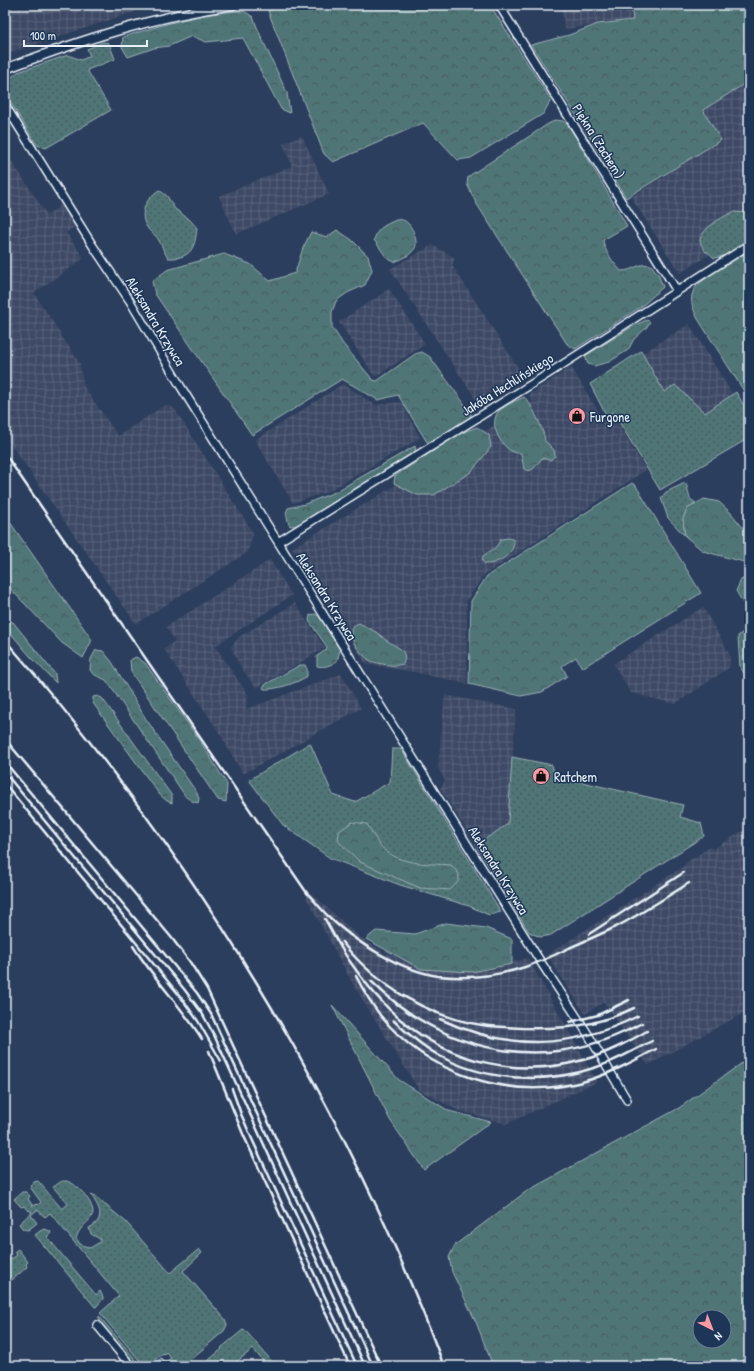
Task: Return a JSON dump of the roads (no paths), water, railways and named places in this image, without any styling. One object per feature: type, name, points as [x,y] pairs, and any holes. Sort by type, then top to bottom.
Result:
[{"type":"street","points":[[5,69],[91,39],[152,20],[233,5]]},
{"type":"street","name":"Piękna (Zachem)","points":[[499,5],[677,291]]},
{"type":"street","name":"Aleksandra Krzywca","points":[[5,106],[93,246],[130,301],[181,387],[542,964],[586,1031],[627,1100]]},
{"type":"street","name":"Jakóba Hechlińskiego","points":[[278,542],[543,377],[749,245]]},
{"type":"street","points":[[97,1325],[131,1366]]},
{"type":"railway","points":[[5,454],[307,893],[338,925],[364,945],[393,961],[423,973],[449,977],[471,977],[504,973],[542,961],[616,927],[689,883]]},
{"type":"railway","points":[[5,640],[73,721],[138,806],[200,893],[257,984],[310,1076],[360,1171],[404,1267],[444,1366]]},
{"type":"railway","points":[[5,739],[171,937],[190,962],[207,989],[381,1366]]},
{"type":"railway","points":[[5,762],[197,993],[211,1014],[373,1366]]},
{"type":"railway","points":[[5,773],[184,989],[202,1013],[214,1035],[365,1366]]},
{"type":"railway","points":[[5,784],[180,996],[198,1021],[221,1061]]},
{"type":"railway","points":[[589,934],[683,873]]},
{"type":"railway","points":[[325,919],[340,947],[351,963],[368,986],[387,1007],[421,1035],[442,1047],[464,1056],[487,1063],[511,1067],[559,1065],[600,1055],[647,1031]]},
{"type":"railway","points":[[342,942],[371,972],[404,997],[442,1015],[462,1021],[502,1027],[566,1027],[592,1023],[634,1008]]},
{"type":"railway","points":[[133,946],[202,1039]]},
{"type":"railway","points":[[356,976],[380,1015],[399,1036],[421,1053],[445,1067],[471,1078],[498,1085],[526,1088],[554,1087],[582,1082],[611,1072],[656,1049]]},
{"type":"railway","points":[[371,981],[401,1006],[432,1027],[465,1041],[500,1050],[535,1052],[571,1049],[606,1039],[642,1023]]},
{"type":"railway","points":[[570,1022],[598,1015],[629,1000]]},
{"type":"railway","points":[[440,1019],[490,1037],[515,1041],[540,1042],[564,1040],[589,1035],[613,1027],[638,1016]]},
{"type":"railway","points":[[393,1020],[426,1048],[457,1064],[476,1071],[517,1078],[558,1076],[597,1067],[611,1062],[652,1041]]},
{"type":"railway","points":[[209,1051],[243,1134],[350,1366]]},
{"type":"railway","points":[[232,1089],[252,1139],[357,1366]]},
{"type":"place","name":"Furgone","points":[[577,416]]},
{"type":"place","name":"Ratchem","points":[[541,776]]}]
